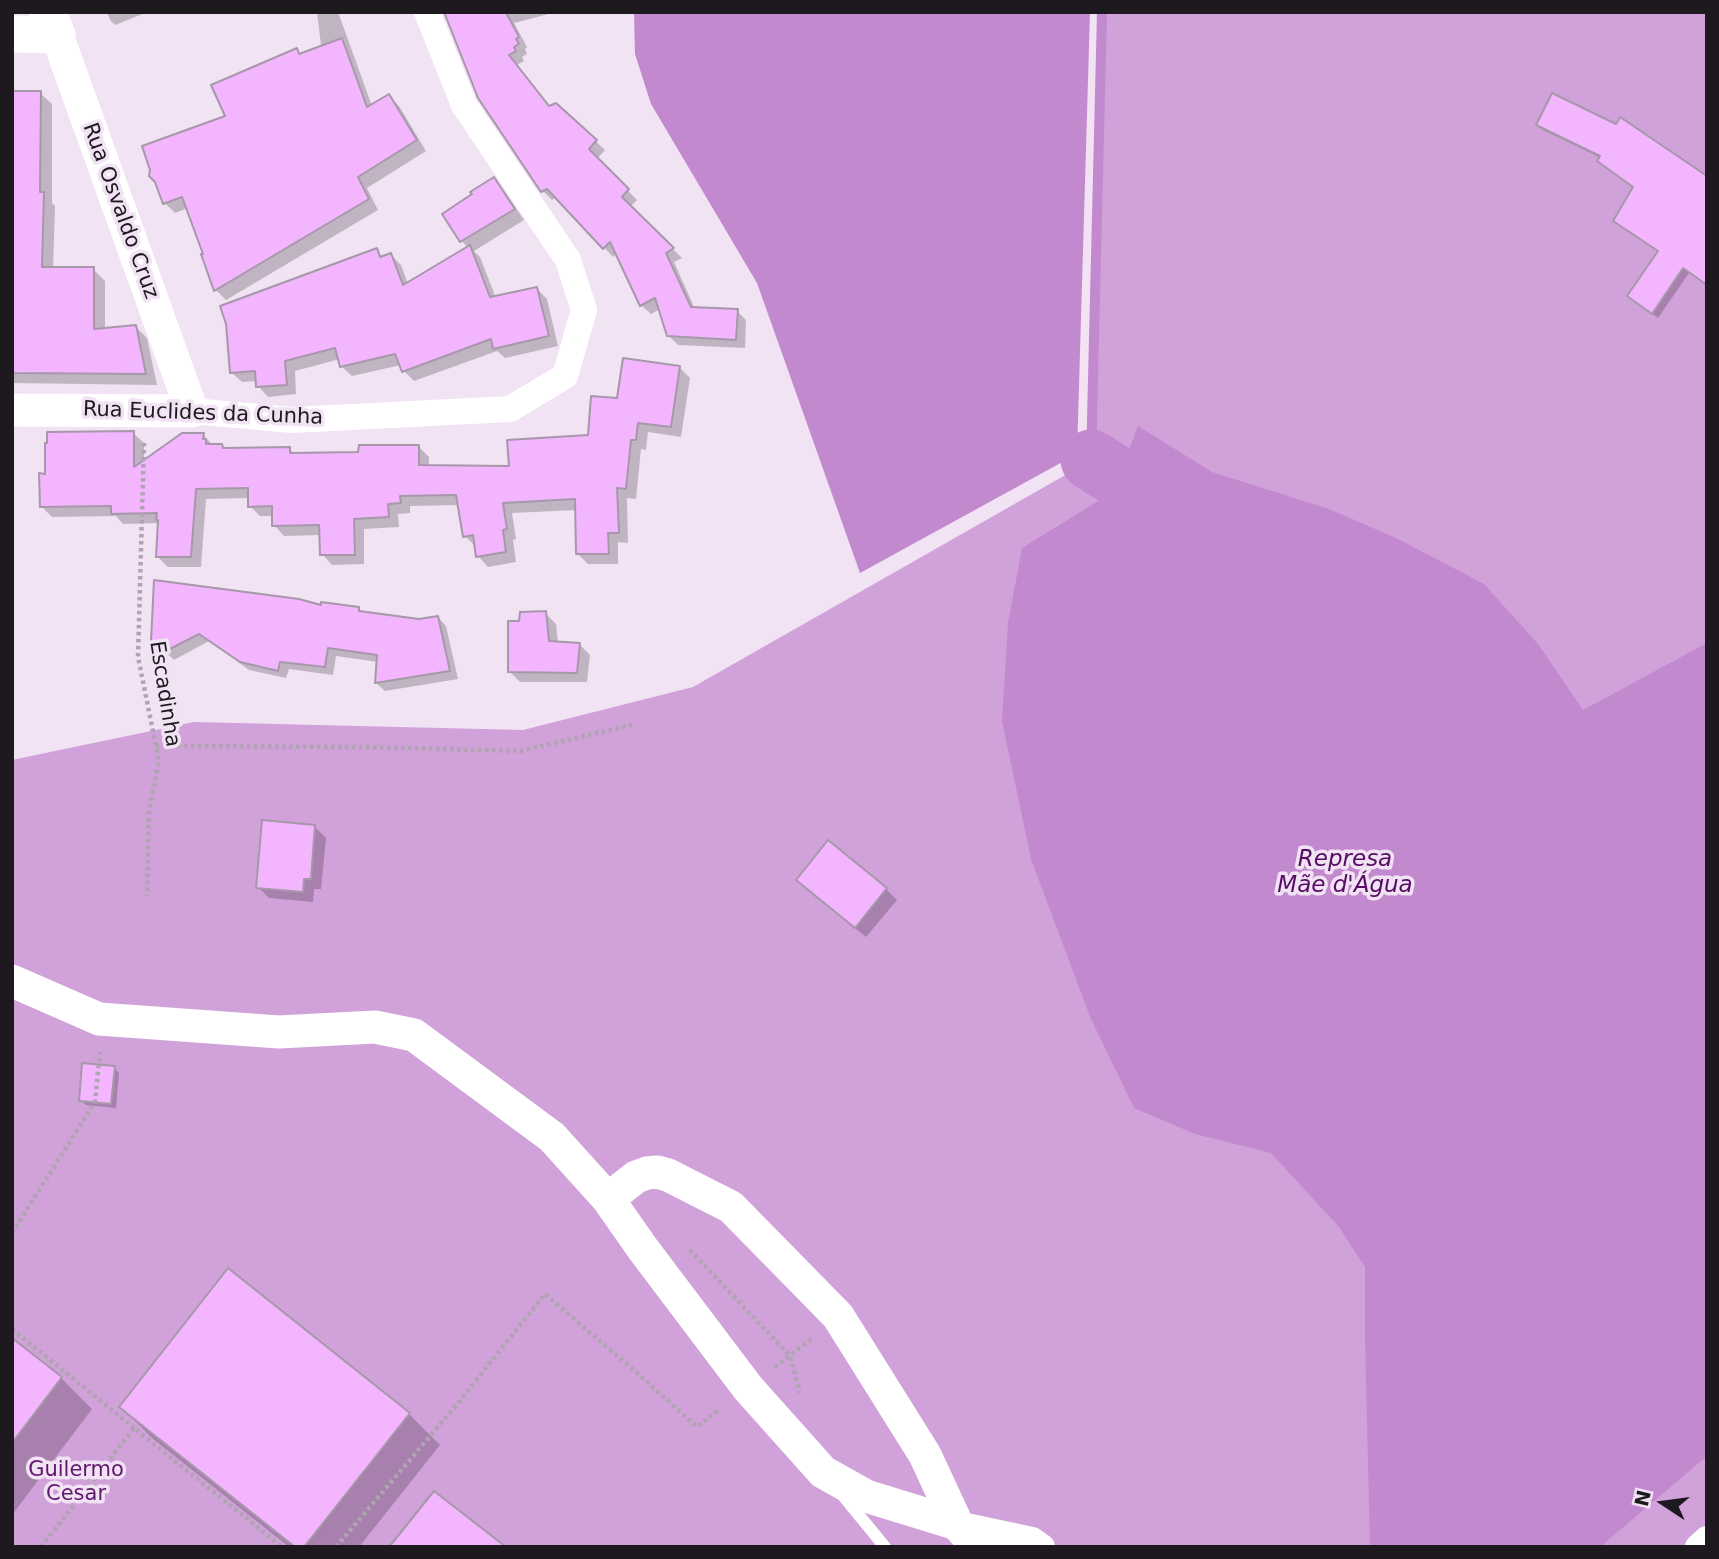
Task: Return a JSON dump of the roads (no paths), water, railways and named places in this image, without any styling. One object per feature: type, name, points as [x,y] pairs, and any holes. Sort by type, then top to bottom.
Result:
[{"type":"main road","points":[[12,34],[52,24]]},
{"type":"street","name":"Rua Euclides da Cunha","points":[[12,410],[192,411],[292,420],[510,410],[565,376],[584,310],[568,260],[464,105],[427,12]]},
{"type":"street","name":"Rua Osvaldo Cruz","points":[[52,24],[192,411]]},
{"type":"street","points":[[12,981],[99,1020],[279,1032],[375,1027],[414,1035],[552,1137],[608,1199],[748,1388],[824,1472],[866,1496],[967,1535],[1031,1540],[1042,1547]]},
{"type":"street","points":[[608,1199],[636,1177],[657,1172],[731,1207],[838,1316],[925,1455],[967,1535]]},
{"type":"street","points":[[1698,1547],[1707,1539]]},
{"type":"lane","points":[[824,1472],[885,1547]]},
{"type":"water","points":[[634,12],[1090,12],[1077,454],[860,573],[757,283],[651,104],[635,54]]},
{"type":"water","name":"Represa Mãe d'Água","points":[[1138,426],[1212,472],[1329,509],[1396,538],[1484,584],[1538,644],[1583,710],[1707,643],[1707,1456],[1600,1547],[1370,1547],[1365,1267],[1339,1227],[1271,1153],[1195,1134],[1134,1108],[1091,1019],[1031,859],[1002,721],[1008,623],[1022,548],[1113,492]]},
{"type":"waterway","points":[[1091,460],[1102,12]]},
{"type":"waterway","points":[[1091,460],[1190,522]]},
{"type":"park label","name":"Guilermo Cesar","points":[[76,1483]]}]
